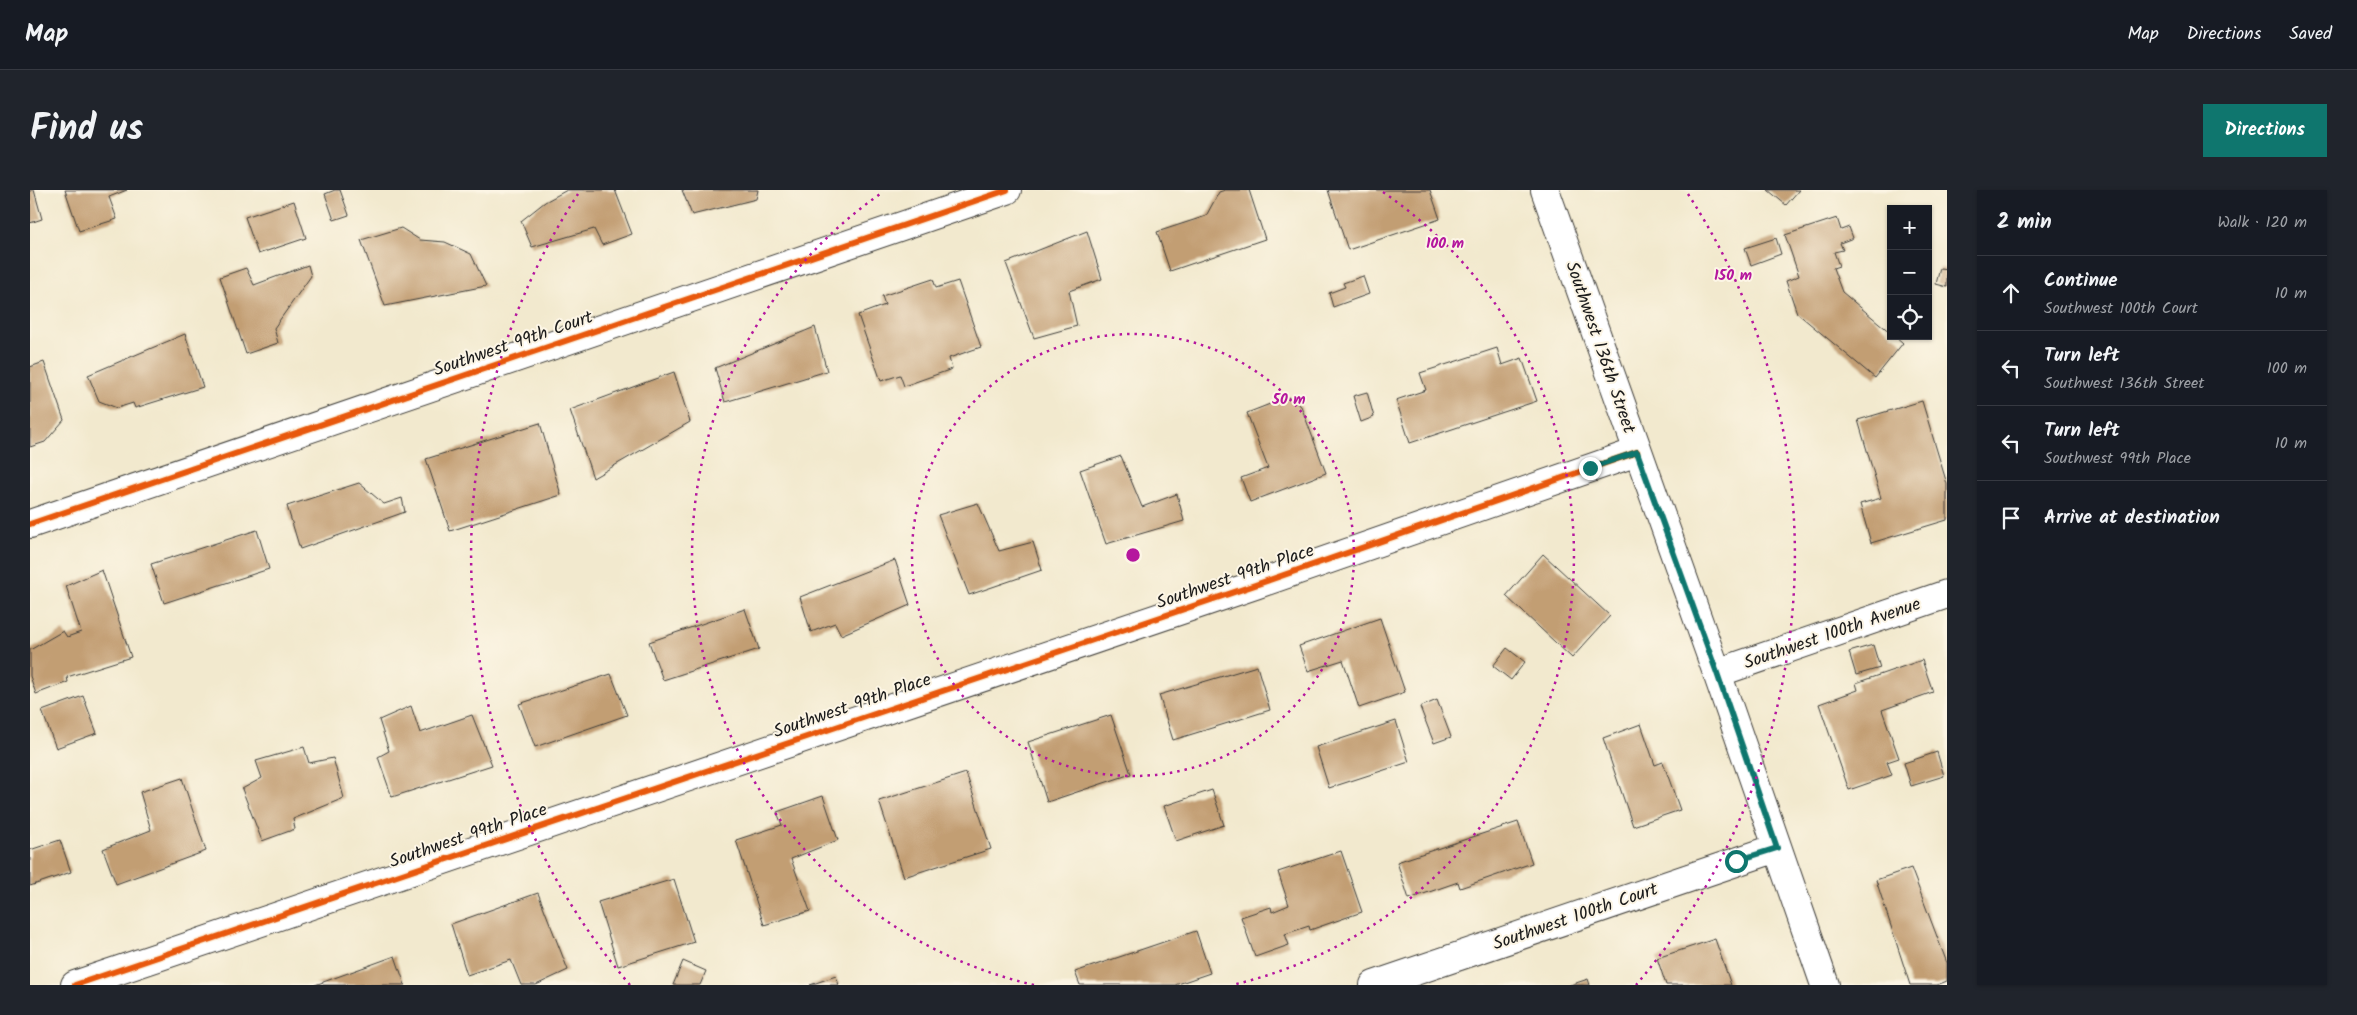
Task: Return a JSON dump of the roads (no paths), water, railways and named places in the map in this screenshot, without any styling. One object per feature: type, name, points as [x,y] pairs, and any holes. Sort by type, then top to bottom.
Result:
[{"type":"street","name":"Southwest 99th Court","points":[[30,524],[1007,190]]},
{"type":"street","name":"Southwest 136th Street","points":[[1546,190],[1825,985]]},
{"type":"street","name":"Southwest 99th Place","points":[[75,985],[1284,575],[1637,452]]},
{"type":"street","name":"Southwest 100th Avenue","points":[[1717,673],[1947,594]]},
{"type":"street","name":"Southwest 100th Court","points":[[1374,985],[1777,848]]}]
